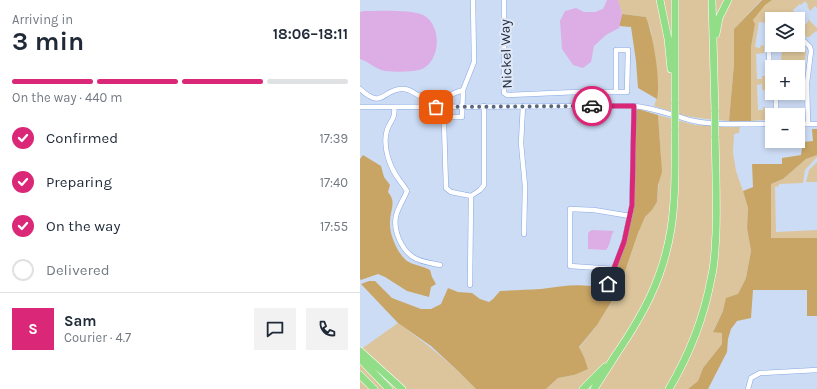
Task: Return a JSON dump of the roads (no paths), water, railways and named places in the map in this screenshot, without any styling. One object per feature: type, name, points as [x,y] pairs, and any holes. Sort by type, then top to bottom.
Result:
[{"type":"highway","points":[[594,389],[633,329],[645,308],[658,279],[666,252],[674,206],[675,104],[668,39],[660,0]]},
{"type":"highway","points":[[674,95],[675,0]]},
{"type":"highway","points":[[669,389],[690,349],[712,279],[715,257],[717,204],[712,0]]},
{"type":"highway","points":[[713,50],[718,22],[728,0]]},
{"type":"highway","points":[[360,351],[402,389]]},
{"type":"highway","points":[[583,389],[616,355]]},
{"type":"highway","points":[[360,359],[389,389]]},
{"type":"highway","points":[[360,375],[374,389]]},
{"type":"street","points":[[473,0],[474,62],[463,90],[462,117],[448,117],[444,123],[446,188],[451,192],[471,196],[480,190],[484,185],[484,106]]},
{"type":"street","name":"Nickel Way","points":[[504,0],[504,93],[507,95],[616,92]]},
{"type":"street","points":[[805,42],[812,51],[807,83],[808,124],[817,124]]},
{"type":"street","points":[[616,50],[628,50],[628,91],[616,92],[616,50]]},
{"type":"street","points":[[360,89],[373,98],[385,97],[395,90],[409,89],[422,98],[429,99],[448,96],[463,90]]},
{"type":"street","points":[[523,106],[521,143],[525,186],[524,234]]},
{"type":"street","points":[[608,284],[624,242],[630,216],[633,190],[634,106]]},
{"type":"street","points":[[360,108],[634,106],[646,107],[701,122],[722,124],[765,124]]},
{"type":"street","points":[[394,107],[395,113],[386,132],[387,152],[391,166],[407,191],[399,206],[396,216],[396,229],[399,239],[406,251],[414,258],[440,265]]},
{"type":"street","points":[[470,285],[471,196]]},
{"type":"street","points":[[614,269],[570,266],[570,209],[594,210],[630,216]]},
{"type":"street","points":[[748,389],[751,378],[760,373],[817,370]]}]
